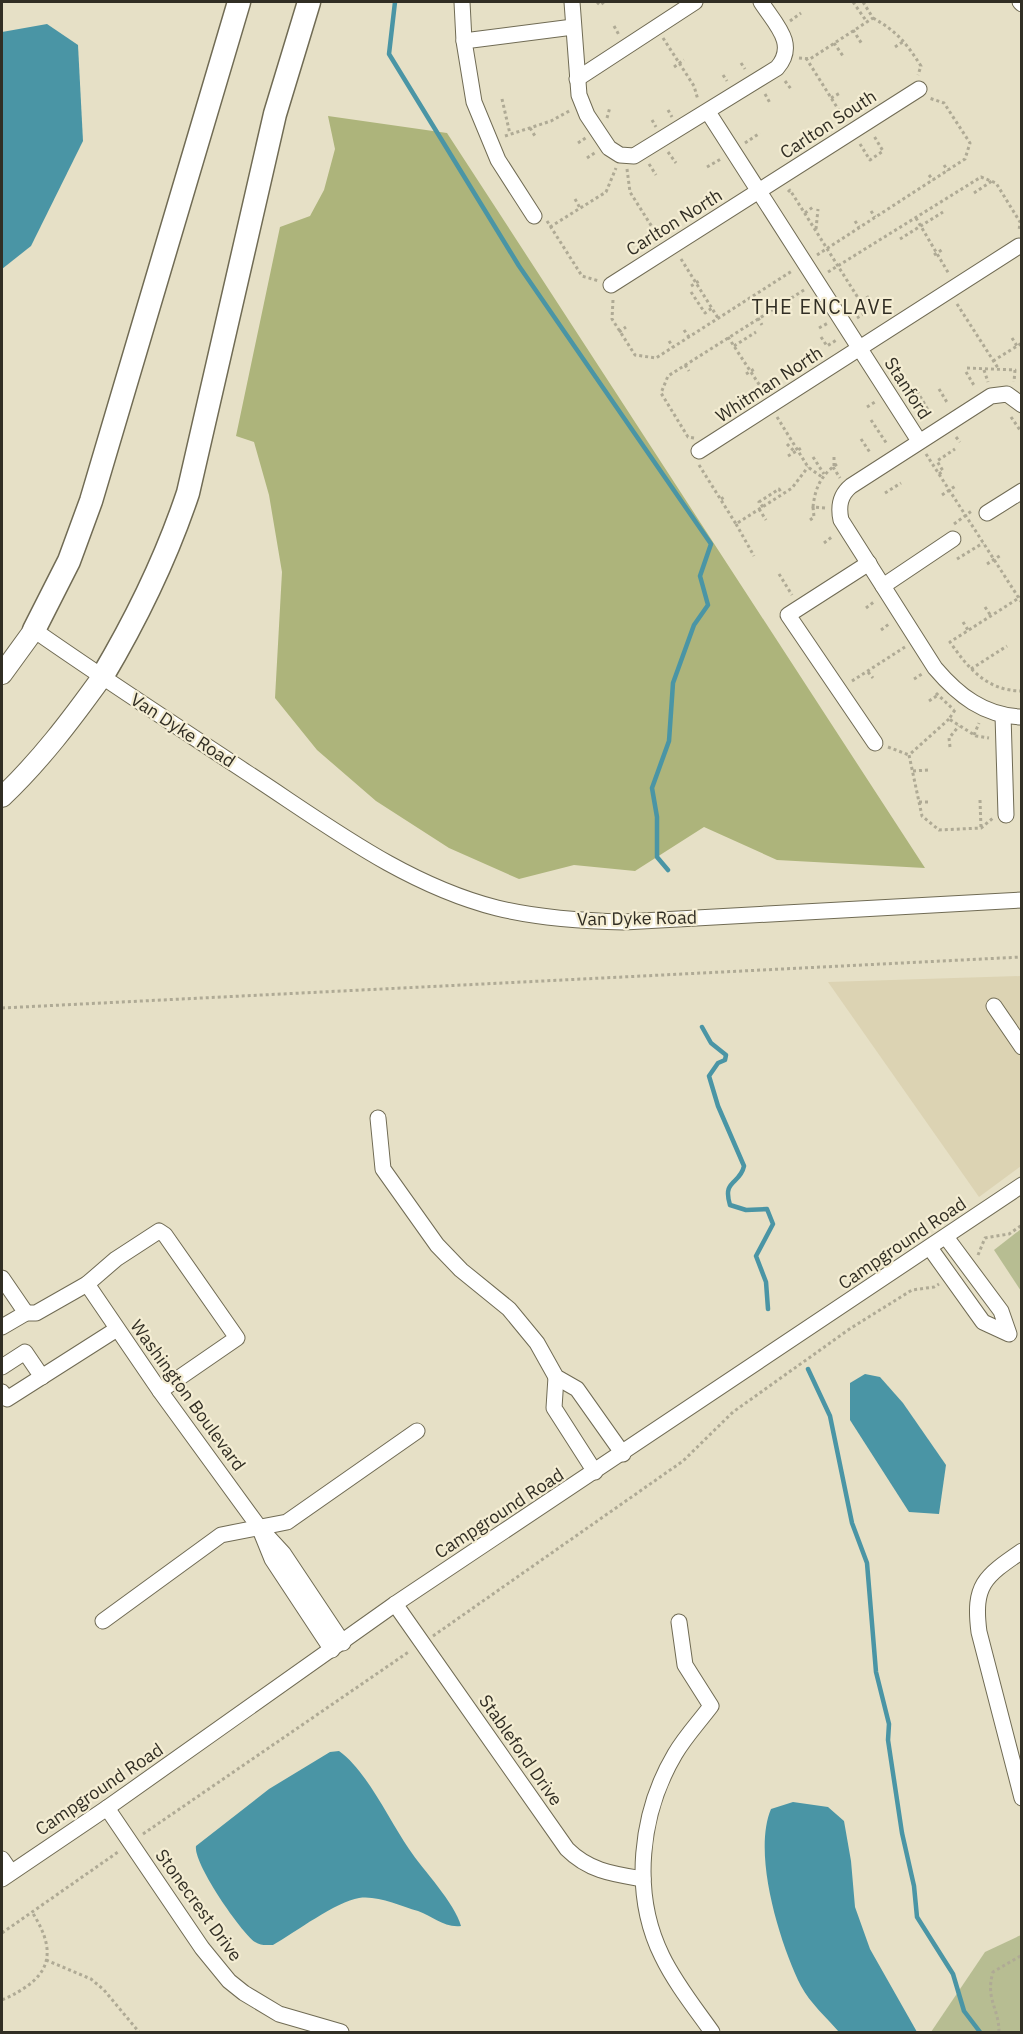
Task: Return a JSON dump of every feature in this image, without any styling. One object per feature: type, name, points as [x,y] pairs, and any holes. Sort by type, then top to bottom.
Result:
[{"type":"highway","points":[[34,630],[69,561],[91,501],[239,2]]},
{"type":"highway","points":[[102,678],[154,582],[174,535],[188,493],[275,114],[309,2]]},
{"type":"main road","points":[[2,674],[34,630]]},
{"type":"main road","points":[[2,797],[26,774],[64,730],[102,678]]},
{"type":"street","points":[[462,2],[464,41],[474,102],[498,160],[539,216]]},
{"type":"street","points":[[572,2],[577,79],[579,95],[586,115],[609,147],[620,155],[634,156],[707,106],[777,68],[784,59],[786,43],[761,2]]},
{"type":"street","points":[[577,79],[694,2]]},
{"type":"street","points":[[464,41],[573,27]]},
{"type":"street","name":"Carlton South","points":[[758,191],[920,90]]},
{"type":"street","name":"Stanford","points":[[707,106],[758,191],[921,446],[851,486],[840,500],[841,520],[935,668],[952,688],[965,699],[1003,715],[1022,717]]},
{"type":"street","name":"Carlton North","points":[[609,288],[758,191]]},
{"type":"street","name":"Whitman North","points":[[702,450],[859,349],[1018,242]]},
{"type":"street","points":[[921,446],[991,396],[1007,394],[1022,405]]},
{"type":"street","points":[[981,511],[1022,491]]},
{"type":"street","points":[[883,586],[950,534]]},
{"type":"street","points":[[869,563],[789,615],[879,744]]},
{"type":"street","name":"Van Dyke Road","points":[[34,630],[102,678],[380,859],[442,890],[498,908],[578,921],[624,922],[1022,900]]},
{"type":"street","points":[[1002,815],[1003,715]]},
{"type":"street","points":[[994,1006],[1022,1047]]},
{"type":"street","points":[[378,1118],[383,1169],[437,1245],[461,1270],[508,1310],[537,1343],[556,1377],[577,1389],[623,1454]]},
{"type":"street","name":"Campground Road","points":[[6,1876],[107,1809],[395,1604],[623,1454],[1022,1185]]},
{"type":"street","points":[[2,1327],[26,1313],[36,1313],[87,1284],[116,1259],[159,1231],[165,1236],[237,1338],[160,1391]]},
{"type":"street","points":[[946,1237],[1001,1311],[1015,1338]]},
{"type":"street","points":[[930,1248],[983,1322],[1015,1338]]},
{"type":"street","points":[[2,1278],[26,1313]]},
{"type":"street","points":[[961,1291],[977,1280]]},
{"type":"street","name":"Washington Boulevard","points":[[87,1284],[160,1391],[260,1527],[283,1553],[337,1647]]},
{"type":"street","points":[[2,1392],[7,1399],[117,1329]]},
{"type":"street","points":[[2,1367],[25,1352],[42,1377]]},
{"type":"street","points":[[556,1377],[554,1408],[596,1472]]},
{"type":"street","points":[[103,1621],[221,1535],[287,1522],[417,1431]]},
{"type":"street","points":[[1022,1551],[1000,1566],[982,1585],[976,1605],[979,1632],[1022,1798]]},
{"type":"street","name":"Stableford Drive","points":[[395,1604],[418,1646],[567,1849],[593,1869],[643,1879]]},
{"type":"street","points":[[679,1622],[685,1665],[711,1706],[676,1752],[663,1776],[646,1830],[643,1879],[652,1930],[661,1954],[712,2032]]},
{"type":"street","name":"Stonecrest Drive","points":[[107,1809],[202,1948],[229,1981],[279,2014],[341,2032]]},
{"type":"street","points":[[2,1859],[6,1876]]},
{"type":"path","points":[[597,2],[600,5],[604,2]]},
{"type":"path","points":[[853,2],[867,22]]},
{"type":"path","points":[[813,257],[965,159],[970,143],[952,119],[944,103],[920,90],[921,66],[904,41],[894,30],[873,18],[863,2]]},
{"type":"path","points":[[789,22],[801,14]]},
{"type":"path","points":[[798,57],[810,59],[873,18]]},
{"type":"path","points":[[853,30],[862,44]]},
{"type":"path","points":[[661,35],[694,86],[699,105],[707,106]]},
{"type":"path","points":[[895,47],[904,41]]},
{"type":"path","points":[[834,43],[843,56]]},
{"type":"path","points":[[806,58],[831,98],[832,104],[850,127]]},
{"type":"path","points":[[674,67],[684,60]]},
{"type":"path","points":[[783,78],[791,89]]},
{"type":"path","points":[[763,90],[770,103]]},
{"type":"path","points":[[822,94],[827,92]]},
{"type":"path","points":[[831,98],[840,93]]},
{"type":"path","points":[[502,99],[510,134]]},
{"type":"path","points":[[602,116],[606,123],[610,107]]},
{"type":"path","points":[[498,139],[572,110]]},
{"type":"path","points":[[530,128],[535,136]]},
{"type":"path","points":[[583,128],[592,143]]},
{"type":"path","points":[[857,140],[870,160],[884,152],[871,132]]},
{"type":"path","points":[[743,144],[760,133]]},
{"type":"path","points":[[656,175],[647,164],[677,145]]},
{"type":"path","points":[[587,158],[597,150],[601,156]]},
{"type":"path","points":[[668,151],[676,163]]},
{"type":"path","points":[[708,167],[725,156],[729,162]]},
{"type":"path","points":[[612,165],[629,169],[630,192],[650,219],[663,244]]},
{"type":"path","points":[[944,165],[948,171]]},
{"type":"path","points":[[550,227],[606,192],[616,167]]},
{"type":"path","points":[[929,175],[933,180]]},
{"type":"path","points":[[824,275],[981,177],[996,183],[1020,222],[1018,242]]},
{"type":"path","points":[[974,193],[992,181]]},
{"type":"path","points":[[784,194],[790,190],[861,301],[867,312],[855,320],[859,326]]},
{"type":"path","points":[[961,190],[964,195]]},
{"type":"path","points":[[575,199],[582,216]]},
{"type":"path","points":[[594,199],[598,206]]},
{"type":"path","points":[[946,199],[949,205]]},
{"type":"path","points":[[641,209],[646,206]]},
{"type":"path","points":[[804,213],[813,207]]},
{"type":"path","points":[[816,230],[818,209]]},
{"type":"path","points":[[871,211],[875,217]]},
{"type":"path","points":[[900,239],[943,212]]},
{"type":"path","points":[[539,216],[575,261],[582,276],[609,288],[612,320],[635,356],[656,358],[796,268]]},
{"type":"path","points":[[640,220],[646,216]]},
{"type":"path","points":[[915,218],[935,254],[953,277]]},
{"type":"path","points":[[855,221],[860,227]]},
{"type":"path","points":[[887,236],[891,242]]},
{"type":"path","points":[[872,245],[876,252]]},
{"type":"path","points":[[935,254],[943,249]]},
{"type":"path","points":[[678,255],[698,282],[718,318]]},
{"type":"path","points":[[691,286],[698,282]]},
{"type":"path","points":[[754,556],[721,500],[716,487],[698,464],[702,450],[688,437],[661,393],[668,376],[808,287]]},
{"type":"path","points":[[691,292],[705,313],[712,308]]},
{"type":"path","points":[[861,301],[870,296]]},
{"type":"path","points":[[951,304],[955,302],[998,368]]},
{"type":"path","points":[[774,309],[778,315]]},
{"type":"path","points":[[758,318],[762,325]]},
{"type":"path","points":[[819,328],[830,322]]},
{"type":"path","points":[[620,332],[626,327]]},
{"type":"path","points":[[684,330],[689,337]]},
{"type":"path","points":[[734,346],[756,332]]},
{"type":"path","points":[[971,341],[978,335]]},
{"type":"path","points":[[729,337],[768,399]]},
{"type":"path","points":[[821,337],[827,346],[840,338]]},
{"type":"path","points":[[1012,338],[1017,346]]},
{"type":"path","points":[[669,341],[673,347]]},
{"type":"path","points":[[993,361],[1022,343]]},
{"type":"path","points":[[701,355],[705,361]]},
{"type":"path","points":[[685,365],[688,371]]},
{"type":"path","points":[[746,374],[756,368]]},
{"type":"path","points":[[975,387],[966,370],[998,368],[1015,369],[1014,388]]},
{"type":"path","points":[[984,370],[989,387]]},
{"type":"path","points":[[966,393],[987,380]]},
{"type":"path","points":[[939,389],[948,404]]},
{"type":"path","points":[[917,391],[931,415]]},
{"type":"path","points":[[867,407],[879,399]]},
{"type":"path","points":[[927,418],[957,399]]},
{"type":"path","points":[[1006,412],[1022,433]]},
{"type":"path","points":[[775,414],[788,441],[808,466],[823,476]]},
{"type":"path","points":[[677,419],[683,415]]},
{"type":"path","points":[[872,420],[886,444]]},
{"type":"path","points":[[946,443],[963,432]]},
{"type":"path","points":[[956,436],[960,442]]},
{"type":"path","points":[[863,459],[897,437]]},
{"type":"path","points":[[861,439],[871,454]]},
{"type":"path","points":[[788,441],[796,451]]},
{"type":"path","points":[[921,446],[1022,603]]},
{"type":"path","points":[[788,456],[803,447]]},
{"type":"path","points":[[917,461],[936,449]]},
{"type":"path","points":[[939,474],[944,471],[937,461],[955,449]]},
{"type":"path","points":[[834,456],[835,466],[842,480]]},
{"type":"path","points":[[813,458],[823,476]]},
{"type":"path","points":[[736,524],[792,488],[808,466]]},
{"type":"path","points":[[810,520],[814,517],[815,493],[823,476],[835,466]]},
{"type":"path","points":[[838,474],[846,469]]},
{"type":"path","points":[[888,480],[893,488]]},
{"type":"path","points":[[885,493],[901,483]]},
{"type":"path","points":[[942,495],[957,485]]},
{"type":"path","points":[[766,520],[759,502],[779,489],[782,495]]},
{"type":"path","points":[[721,500],[726,496]]},
{"type":"path","points":[[769,496],[772,501]]},
{"type":"path","points":[[813,507],[829,509]]},
{"type":"path","points":[[950,534],[965,514],[981,511]]},
{"type":"path","points":[[824,543],[833,536]]},
{"type":"path","points":[[957,559],[983,543]]},
{"type":"path","points":[[987,564],[1001,555]]},
{"type":"path","points":[[779,574],[795,599]]},
{"type":"path","points":[[1020,597],[950,642],[971,669],[990,683],[1022,691]]},
{"type":"path","points":[[866,608],[875,601]]},
{"type":"path","points":[[985,607],[991,616]]},
{"type":"path","points":[[963,622],[968,630]]},
{"type":"path","points":[[881,630],[890,624]]},
{"type":"path","points":[[971,669],[1007,646]]},
{"type":"path","points":[[848,676],[852,682],[904,648]]},
{"type":"path","points":[[868,672],[873,678]]},
{"type":"path","points":[[914,679],[922,674]]},
{"type":"path","points":[[929,701],[938,695]]},
{"type":"path","points":[[909,755],[949,719],[957,706]]},
{"type":"path","points":[[949,719],[974,735],[994,738]]},
{"type":"path","points":[[974,735],[980,719]]},
{"type":"path","points":[[950,747],[949,738],[958,726]]},
{"type":"path","points":[[879,744],[909,755]]},
{"type":"path","points":[[909,755],[922,816],[939,830],[981,828],[1002,815]]},
{"type":"path","points":[[913,771],[928,770]]},
{"type":"path","points":[[980,800],[981,828]]},
{"type":"path","points":[[919,802],[930,802]]},
{"type":"path","points":[[2,1008],[1022,957]]},
{"type":"path","points":[[966,1264],[979,1254],[984,1238],[1009,1234],[1022,1225]]},
{"type":"path","points":[[139,1837],[683,1461],[733,1412],[851,1328],[912,1290],[934,1287],[950,1276]]},
{"type":"path","points":[[2,1933],[122,1850]]},
{"type":"path","points":[[2,2000],[37,1980],[46,1960],[43,1935],[32,1911]]},
{"type":"path","points":[[999,2032],[988,1987],[993,1972],[1022,1955]]},
{"type":"path","points":[[46,1960],[91,1979],[104,1990],[139,2032]]},
{"type":"shaded area","points":[[1021,976],[1021,1166],[979,1197],[828,982]]},
{"type":"green space","points":[[328,116],[447,133],[925,868],[777,860],[704,827],[635,871],[574,865],[519,879],[449,848],[376,801],[317,750],[275,698],[282,572],[269,495],[254,442],[236,436],[280,227],[310,216],[324,190],[335,149]]},
{"type":"green space","points":[[1021,1229],[1021,1291],[994,1250]]},
{"type":"green space","points":[[1021,1935],[1021,2032],[931,2032],[985,1952]]},
{"type":"water","points":[[47,24],[78,45],[83,141],[31,246],[2,269],[2,32]]},
{"type":"water","points":[[865,1374],[880,1377],[903,1403],[946,1465],[939,1514],[909,1512],[850,1420],[850,1383]]},
{"type":"water","points":[[339,1751],[368,1783],[409,1849],[452,1907],[461,1926],[444,1923],[418,1911],[366,1897],[339,1905],[273,1945],[264,1945],[255,1942],[229,1911],[209,1881],[197,1855],[196,1846],[269,1789],[330,1752]]},
{"type":"water","points":[[793,1802],[828,1807],[844,1821],[851,1861],[855,1907],[870,1949],[917,2032],[839,2032],[801,1986],[777,1923],[771,1899],[765,1850],[766,1828],[771,1809]]},
{"type":"waterway","points":[[395,2],[389,54],[519,266],[711,544],[700,576],[708,605],[694,625],[673,683],[669,741],[652,788],[657,817],[657,857],[668,870]]},
{"type":"waterway","points":[[702,1027],[711,1043],[726,1055],[725,1060],[718,1063],[709,1076],[718,1106],[744,1166],[728,1191],[730,1205],[746,1210],[767,1209],[773,1224],[756,1256],[766,1282],[768,1309]]},
{"type":"waterway","points":[[808,1369],[830,1416],[852,1523],[867,1563],[876,1672],[889,1724],[888,1740],[902,1833],[914,1886],[917,1917],[953,1974],[964,2011],[980,2032]]},
{"type":"district","name":"THE ENCLAVE","points":[[823,306]]}]
